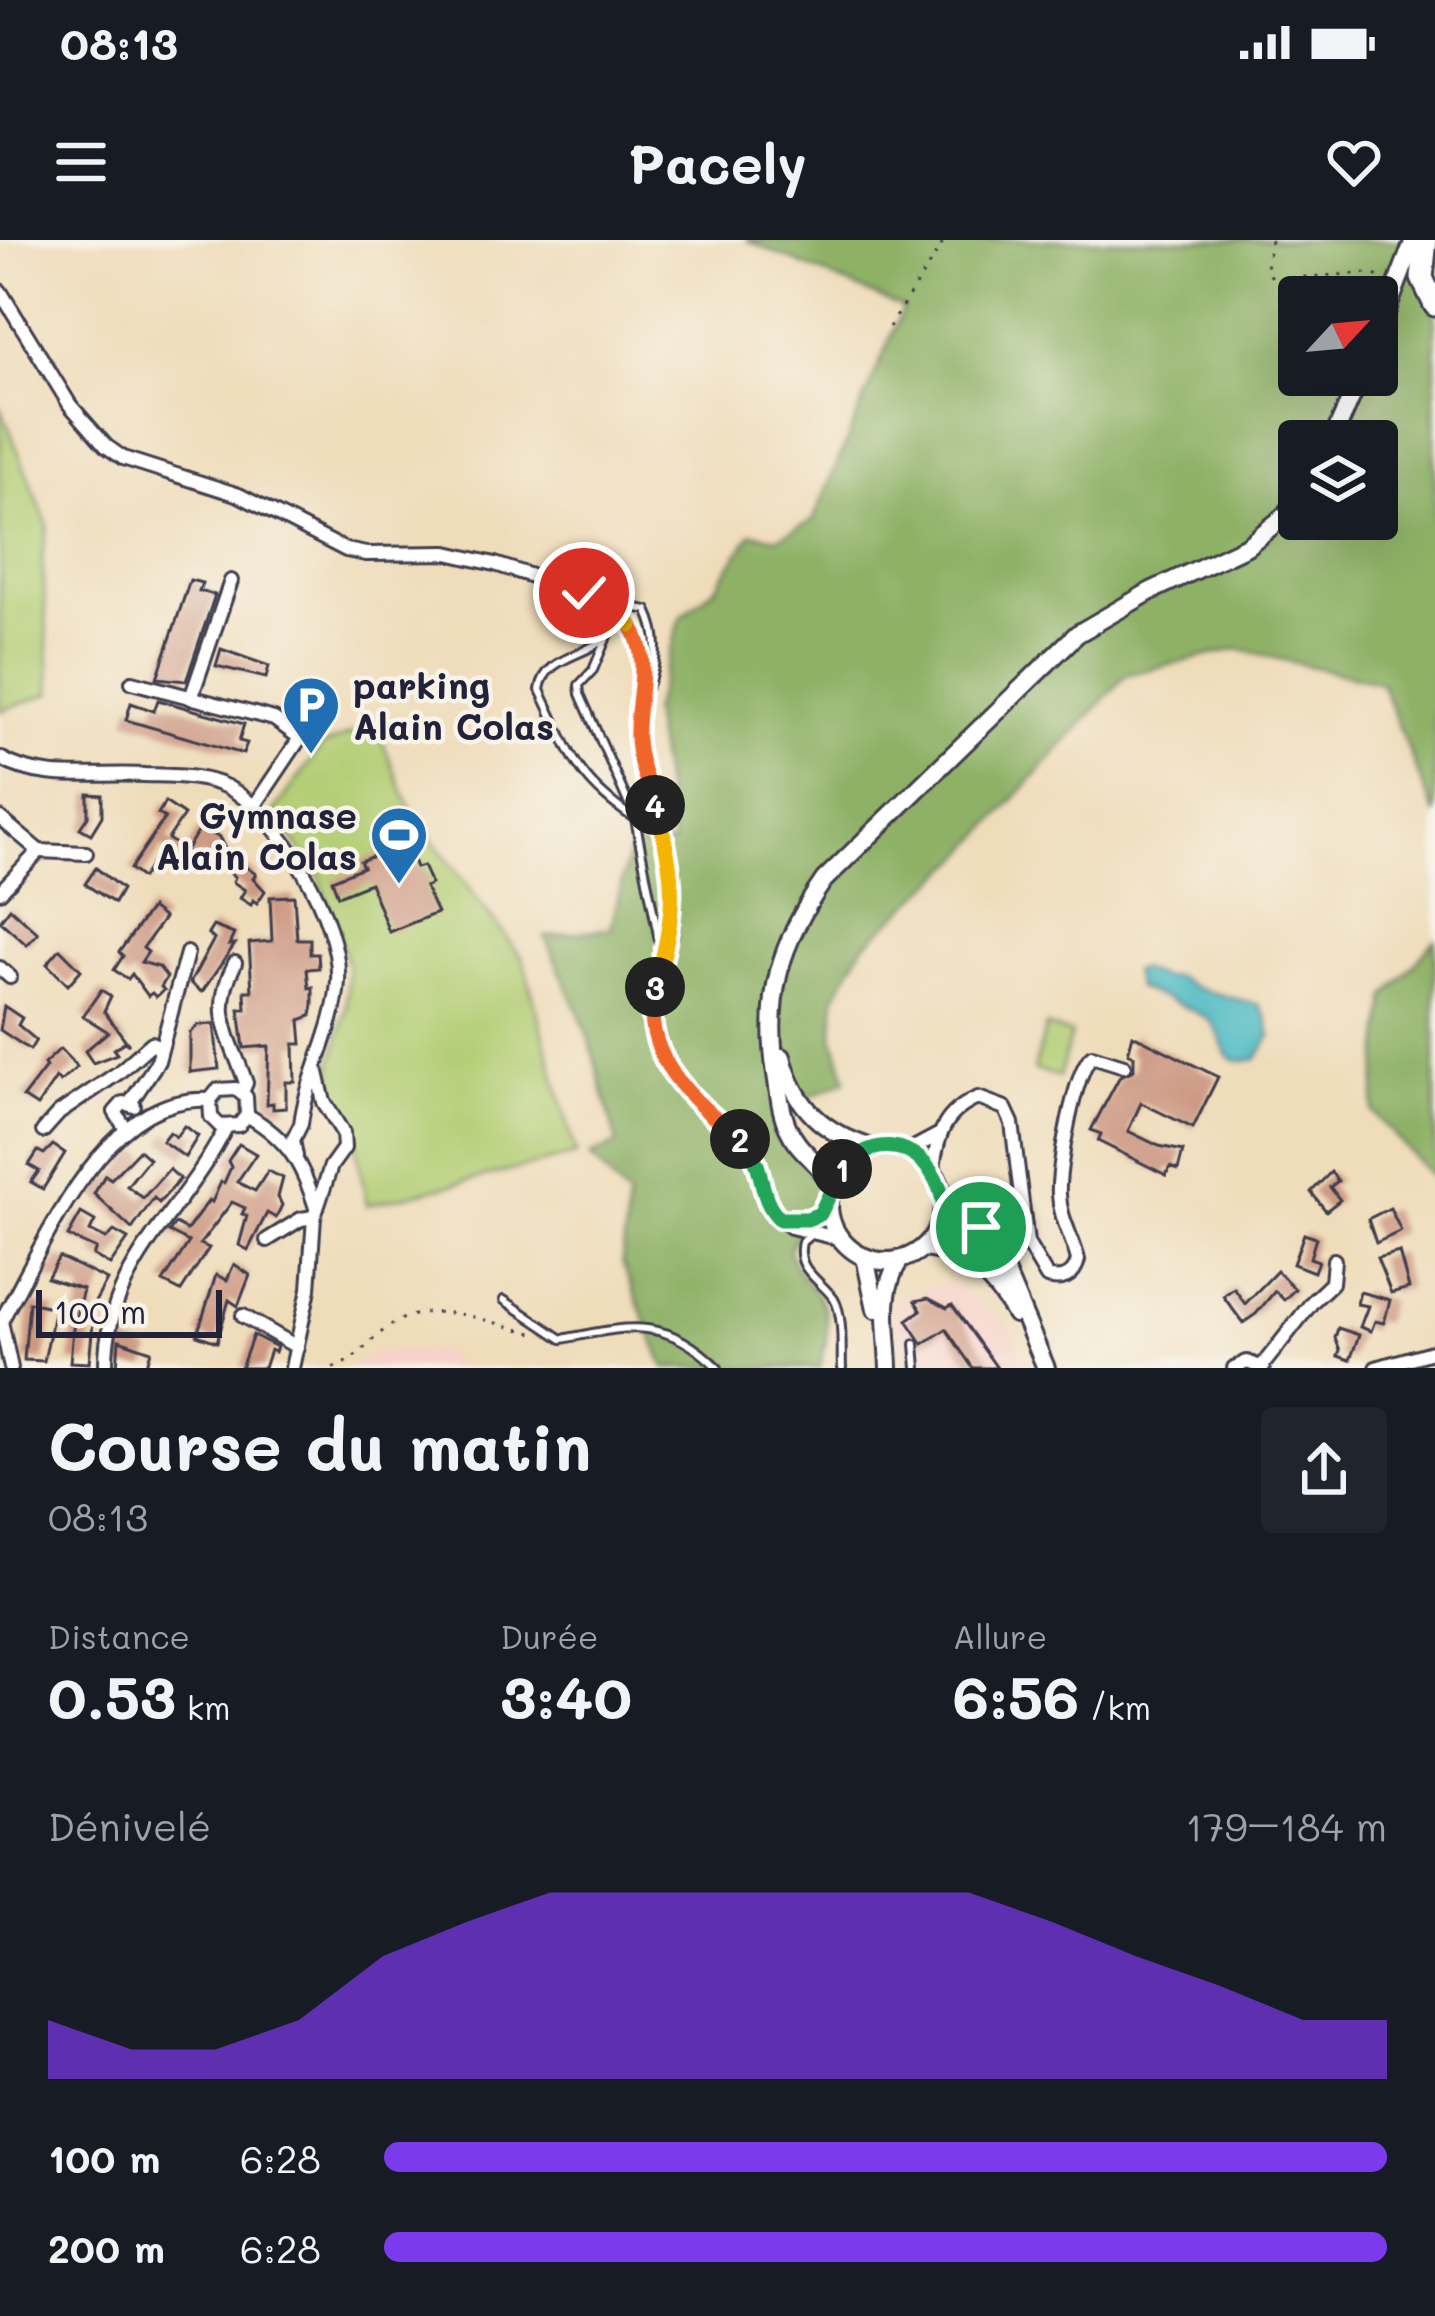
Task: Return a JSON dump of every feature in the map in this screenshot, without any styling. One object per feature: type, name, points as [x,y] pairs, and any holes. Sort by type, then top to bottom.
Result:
[{"type":"highway","points":[[1426,240],[1422,278],[1435,305]]},
{"type":"main road","points":[[1398,280],[1414,240]]},
{"type":"main road","points":[[901,1260],[865,1257],[842,1239],[835,1227],[824,1170],[797,1145],[782,1111],[772,1008],[786,942],[824,880],[1099,618],[1247,546],[1278,521]]},
{"type":"main road","points":[[772,1008],[785,1069],[805,1109],[835,1134],[873,1148],[908,1151],[932,1170],[941,1187],[944,1207],[938,1230],[923,1248],[901,1260],[887,1282],[888,1366]]},
{"type":"main road","points":[[831,1194],[847,1162],[873,1148]]},
{"type":"main road","points":[[944,1207],[981,1227],[989,1239],[1046,1368]]},
{"type":"main road","points":[[923,1248],[950,1251],[977,1264],[1005,1297],[1038,1350]]},
{"type":"main road","points":[[865,1257],[888,1366]]},
{"type":"street","points":[[0,291],[70,406],[106,446],[124,458],[239,495],[346,550],[447,554],[496,564],[584,593],[633,628],[645,664],[638,752],[663,832],[674,902],[651,1016],[659,1047],[691,1098],[755,1156],[765,1202],[780,1219],[812,1234],[842,1239]]},
{"type":"street","points":[[191,698],[231,581]]},
{"type":"street","points":[[132,682],[274,719],[300,738],[253,808]]},
{"type":"street","points":[[2,763],[52,773],[196,778],[223,785],[253,808],[314,890],[335,950],[339,980],[298,1128],[298,1159],[315,1213]]},
{"type":"street","points":[[0,818],[39,850],[86,853]]},
{"type":"street","points":[[0,892],[39,850]]},
{"type":"street","points":[[126,1129],[115,1112],[130,1103],[158,1060],[187,953]]},
{"type":"street","points":[[236,963],[223,987],[222,1017],[246,1083],[242,1092]]},
{"type":"street","points":[[43,1131],[59,1113],[152,1043],[160,1049]]},
{"type":"street","points":[[932,1170],[939,1134],[953,1112],[978,1098],[1005,1108],[1015,1140],[1027,1243],[1047,1276],[1059,1280],[1076,1269],[1078,1260],[1058,1200],[1059,1162],[1080,1071],[1092,1056],[1124,1066]]},
{"type":"street","points":[[292,1368],[309,1289],[315,1213],[331,1166],[344,1148],[343,1133],[324,1102],[316,1067]]},
{"type":"street","points":[[11,1368],[1,1322],[84,1175],[126,1129],[173,1101],[210,1100],[224,1088],[242,1092],[248,1115],[239,1125],[226,1127],[211,1117],[210,1100]]},
{"type":"street","points":[[130,1103],[142,1117]]},
{"type":"street","points":[[248,1115],[314,1169],[331,1166]]},
{"type":"street","points":[[266,1126],[298,1128],[316,1117],[333,1121]]},
{"type":"street","points":[[106,1368],[105,1334],[116,1296],[139,1254],[194,1185],[226,1127]]},
{"type":"street","points":[[908,1151],[939,1134]]},
{"type":"street","points":[[780,1219],[813,1218],[831,1194]]},
{"type":"street","points":[[267,1240],[315,1213]]},
{"type":"street","points":[[1234,1368],[1247,1362],[1262,1367],[1313,1300],[1332,1283],[1334,1260]]},
{"type":"street","points":[[243,1316],[297,1347]]},
{"type":"street","points":[[1376,1368],[1435,1351]]},
{"type":"lane","points":[[638,708],[655,669],[657,638],[647,610],[628,606],[593,670],[579,685],[635,819],[663,962]]},
{"type":"lane","points":[[608,636],[551,667],[540,690],[580,773],[591,787],[635,819]]},
{"type":"lane","points":[[812,1234],[802,1242],[800,1257],[836,1303],[842,1368]]},
{"type":"lane","points":[[504,1300],[562,1339],[635,1325],[666,1333],[703,1352],[718,1368]]},
{"type":"lane","points":[[915,1344],[917,1368]]},
{"type":"path","points":[[889,327],[945,240]]},
{"type":"path","points":[[1271,240],[1266,268],[1278,279]]},
{"type":"path","points":[[1321,276],[1376,276]]},
{"type":"path","points":[[334,1368],[346,1364],[387,1328],[413,1315],[440,1311],[562,1339]]},
{"type":"shaded area","points":[[949,1281],[1010,1325],[1026,1368],[923,1368],[920,1357],[895,1346],[894,1299]]},
{"type":"shaded area","points":[[380,1351],[445,1352],[462,1368],[348,1368]]},
{"type":"green space","points":[[746,240],[1435,240],[1435,815],[1381,683],[1237,649],[1126,675],[962,857],[863,946],[835,996],[833,1035],[846,1080],[779,1112],[819,1172],[825,1194],[789,1248],[826,1315],[820,1368],[665,1368],[622,1262],[628,1198],[590,1156],[617,1144],[588,1034],[545,937],[611,928],[630,848],[673,844],[652,712],[681,617],[715,588],[752,533],[777,538],[813,521],[903,308]]},
{"type":"green space","points":[[0,406],[48,526],[42,557],[51,693],[0,711]]},
{"type":"green space","points":[[375,724],[413,815],[523,959],[576,1155],[367,1205],[352,1124],[338,1106],[333,1089],[348,966],[321,880],[274,812],[322,746]]},
{"type":"green space","points":[[1435,940],[1435,1180],[1373,1112],[1386,997]]},
{"type":"green space","points":[[1046,1026],[1071,1034],[1059,1077],[1034,1070]]},
{"type":"water","points":[[1133,971],[1259,1005],[1271,1036],[1257,1059],[1235,1060],[1205,1017],[1137,988]]},
{"type":"building","points":[[190,580],[202,583],[199,591],[215,595],[186,681],[157,678]]},
{"type":"building","points":[[221,649],[269,666],[266,678],[216,666]]},
{"type":"building","points":[[158,700],[244,724],[239,741],[247,743],[243,754],[126,720],[131,703],[154,711]]},
{"type":"building","points":[[88,794],[102,795],[102,816],[91,834],[80,828],[88,816]]},
{"type":"building","points":[[165,802],[184,815],[168,839],[185,850],[179,858],[162,848],[142,878],[130,869],[165,818],[158,814]]},
{"type":"building","points":[[199,829],[219,837],[228,855],[256,874],[253,878],[265,891],[257,903],[253,900],[251,905],[240,898],[245,890],[233,882],[230,873],[201,855],[198,861],[185,852]]},
{"type":"building","name":"Gymnase Alain Colas","points":[[407,843],[416,868],[423,866],[431,884],[425,887],[437,913],[389,932],[370,883],[338,896],[332,880],[363,867],[360,861]]},
{"type":"building","points":[[96,868],[122,889],[114,903],[85,884]]},
{"type":"building","points":[[294,896],[297,939],[310,939],[310,954],[318,954],[319,968],[307,969],[313,1005],[311,1016],[300,1020],[302,1044],[294,1044],[295,1082],[286,1082],[286,1108],[273,1109],[273,1103],[267,1104],[269,1046],[244,1048],[239,1009],[246,1009],[245,991],[252,991],[249,943],[272,941],[270,897]]},
{"type":"building","points":[[10,908],[38,933],[27,945],[0,921]]},
{"type":"building","points":[[151,908],[164,918],[143,948],[148,952],[141,962],[159,967],[167,977],[164,990],[156,997],[148,996],[132,974],[128,979],[114,970],[123,956],[119,952]]},
{"type":"building","points":[[213,926],[234,934],[229,945],[235,944],[202,992],[190,983],[214,939],[208,934]]},
{"type":"building","points":[[60,949],[81,970],[68,985],[47,964]]},
{"type":"building","points":[[101,990],[111,996],[104,1011],[129,1045],[124,1042],[114,1049],[117,1054],[93,1063],[85,1051],[108,1032],[83,1016]]},
{"type":"building","points":[[4,1006],[22,1018],[18,1025],[36,1040],[30,1050],[0,1030]]},
{"type":"building","points":[[214,1024],[219,1069],[190,1072],[190,1033],[198,1025]]},
{"type":"building","points":[[1133,1035],[1218,1077],[1193,1128],[1141,1103],[1128,1131],[1183,1151],[1178,1170],[1170,1167],[1166,1175],[1098,1141],[1101,1134],[1091,1130],[1120,1076],[1134,1070],[1134,1056],[1128,1053]]},
{"type":"building","points":[[60,1049],[77,1067],[60,1082],[56,1078],[37,1106],[23,1097]]},
{"type":"building","points":[[184,1126],[198,1136],[185,1157],[162,1141],[169,1132],[176,1137]]},
{"type":"building","points":[[239,1144],[256,1154],[237,1182],[255,1191],[268,1171],[283,1178],[278,1197],[282,1205],[276,1218],[267,1213],[248,1250],[239,1245],[245,1208],[232,1202],[200,1244],[209,1248],[181,1291],[163,1282],[189,1242],[169,1232],[175,1224],[187,1230],[212,1202]]},
{"type":"building","points":[[53,1145],[65,1153],[43,1189],[31,1182],[39,1171],[29,1165],[38,1151],[44,1154]]},
{"type":"building","points":[[139,1150],[149,1159],[127,1186],[143,1198],[169,1169],[180,1179],[159,1203],[154,1198],[132,1229],[94,1194],[105,1175],[111,1179]]},
{"type":"building","points":[[1331,1172],[1338,1181],[1330,1187],[1340,1200],[1326,1211],[1311,1192]]},
{"type":"building","points":[[1390,1208],[1401,1231],[1376,1243],[1368,1219]]},
{"type":"building","points":[[81,1213],[95,1221],[90,1231],[106,1239],[114,1231],[128,1239],[110,1265],[93,1255],[96,1249],[68,1236]]},
{"type":"building","points":[[1304,1234],[1316,1238],[1310,1258],[1318,1261],[1314,1272],[1293,1264]]},
{"type":"building","points":[[1399,1252],[1409,1288],[1391,1293],[1377,1258]]},
{"type":"building","points":[[59,1257],[107,1280],[95,1302],[89,1363],[70,1362],[83,1289],[47,1278]]},
{"type":"building","points":[[234,1264],[250,1275],[238,1306],[229,1300],[217,1342],[197,1335],[216,1275],[227,1280]]},
{"type":"building","points":[[1277,1271],[1295,1289],[1284,1300],[1275,1291],[1243,1323],[1223,1296],[1234,1288],[1245,1304]]},
{"type":"building","points":[[1360,1292],[1390,1300],[1384,1323],[1375,1321],[1371,1331],[1360,1327],[1368,1306],[1357,1304]]},
{"type":"building","points":[[928,1298],[947,1308],[952,1305],[997,1368],[973,1368],[946,1329],[923,1344],[907,1320],[921,1310],[915,1301]]},
{"type":"building","points":[[29,1302],[55,1308],[44,1361],[24,1360]]},
{"type":"building","points":[[1338,1328],[1359,1335],[1350,1360],[1338,1356]]},
{"type":"building","points":[[253,1335],[277,1347],[275,1352],[270,1350],[264,1368],[241,1368]]},
{"type":"building","points":[[119,1340],[151,1351],[146,1368],[117,1367]]},
{"type":"place","name":"parking Alain Colas","points":[[311,756]]},
{"type":"place","name":"Gymnase Alain Colas","points":[[399,886]]},
{"type":"route","points":[[584,593],[633,628],[645,664],[638,752],[663,832],[674,902],[651,1016],[654,1036],[675,1078],[691,1098],[750,1148],[759,1163],[765,1202],[780,1219],[795,1221],[820,1214],[847,1162],[873,1148],[890,1147],[922,1159],[941,1187],[944,1207],[981,1227]]}]
